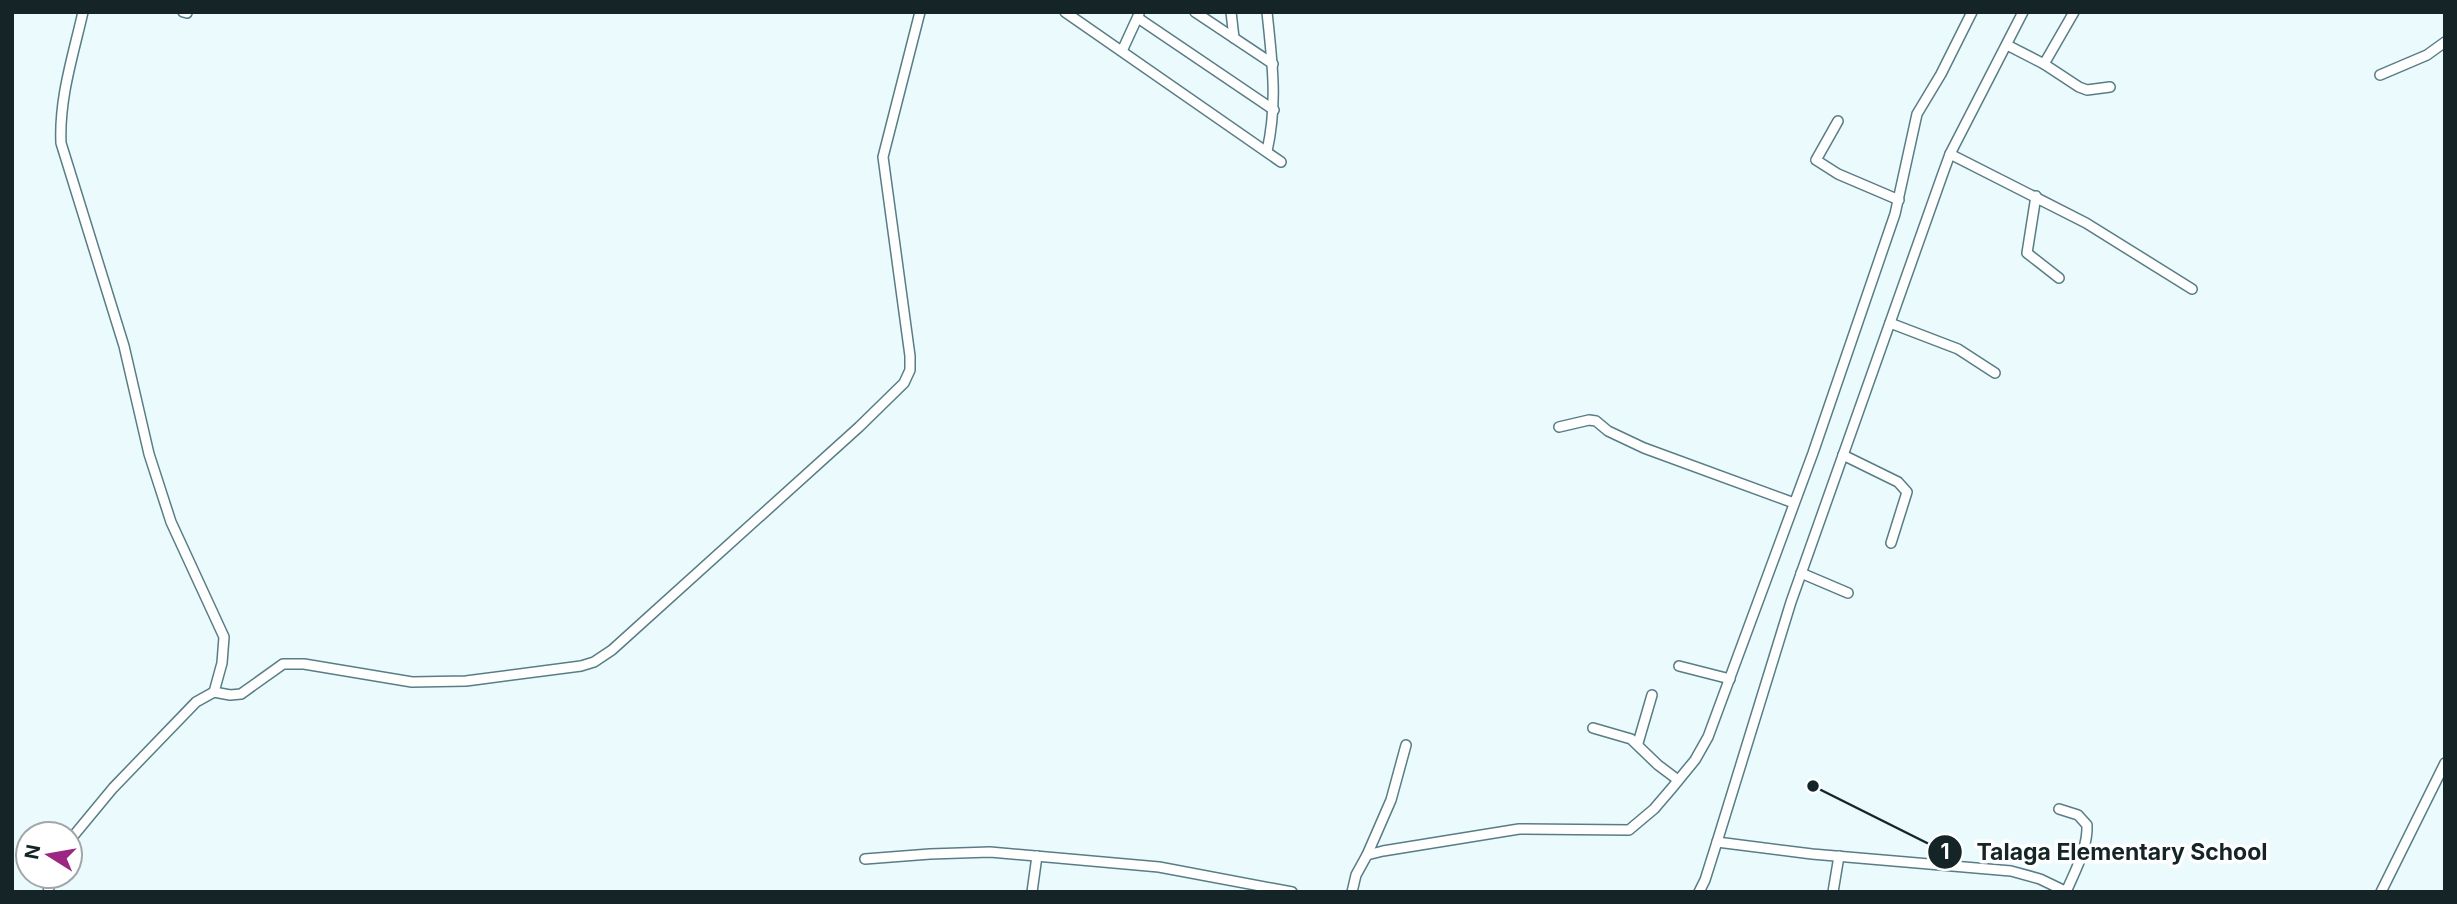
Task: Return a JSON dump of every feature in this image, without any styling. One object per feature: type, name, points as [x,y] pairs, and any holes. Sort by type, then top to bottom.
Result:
[{"type":"street","points":[[83,12],[63,93],[61,143],[124,346],[149,454],[171,522],[224,637],[222,663],[214,692]]},
{"type":"street","points":[[84,823],[113,788],[196,702],[214,692],[241,694],[279,666],[293,663],[401,681],[430,683],[466,681],[594,662],[612,650],[868,418],[904,383],[909,370],[910,356],[883,157],[920,12]]},
{"type":"street","points":[[1065,12],[1281,162]]},
{"type":"street","points":[[1082,24],[1087,12]]},
{"type":"street","points":[[1195,12],[1273,64]]},
{"type":"street","points":[[1231,12],[1234,38]]},
{"type":"street","points":[[1267,12],[1273,64],[1274,110],[1267,150]]},
{"type":"street","points":[[1367,855],[1412,845],[1518,830],[1629,830],[1654,809],[1695,760],[1708,737],[1730,679],[1899,200],[1917,114],[1941,74],[1972,12]]},
{"type":"street","points":[[1699,892],[1801,573],[1950,154],[2023,12]]},
{"type":"street","points":[[2044,64],[2074,12]]},
{"type":"street","points":[[1122,51],[1139,15],[1274,110]]},
{"type":"street","points":[[2380,75],[2427,55],[2445,42]]},
{"type":"street","points":[[2007,46],[2087,90],[2110,87]]},
{"type":"street","points":[[1838,121],[1816,160],[1838,174],[1899,200]]},
{"type":"street","points":[[1950,154],[2086,223],[2192,289]]},
{"type":"street","points":[[2036,196],[2027,253],[2059,278]]},
{"type":"street","points":[[1890,323],[1958,349],[1995,373]]},
{"type":"street","points":[[1559,427],[1589,420],[1596,421],[1608,431],[1644,448],[1794,503]]},
{"type":"street","points":[[1843,455],[1898,482],[1906,489],[1891,543]]},
{"type":"street","points":[[1801,573],[1848,593]]},
{"type":"street","points":[[1679,666],[1730,679]]},
{"type":"street","points":[[1638,743],[1651,695]]},
{"type":"street","points":[[1593,729],[1622,735],[1638,743],[1644,753],[1678,780]]},
{"type":"street","points":[[1353,892],[1354,882],[1391,800],[1406,745]]},
{"type":"street","points":[[2381,892],[2445,763]]},
{"type":"street","points":[[1717,842],[1839,856],[2011,870],[2040,879],[2067,892],[2081,855],[2087,825],[2078,816],[2059,809]]},
{"type":"street","points":[[865,859],[990,852],[1159,867],[1292,892]]},
{"type":"street","points":[[1032,892],[1037,856]]},
{"type":"street","points":[[1833,892],[1839,856]]},
{"type":"place","name":"Talaga Elementary School","points":[[1813,786]]}]
